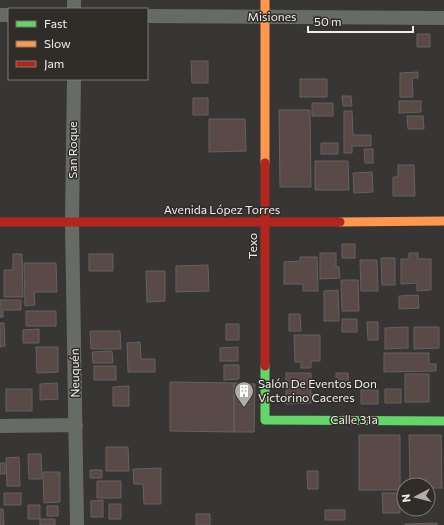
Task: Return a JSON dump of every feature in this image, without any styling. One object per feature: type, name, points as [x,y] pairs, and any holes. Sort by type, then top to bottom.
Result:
[{"type":"street","name":"Texo","points":[[265,0],[265,420]]},
{"type":"street","name":"Misiones","points":[[148,16],[444,18]]},
{"type":"street","name":"San Roque","points":[[72,222],[74,80]]},
{"type":"street","name":"Avenida López Torres","points":[[0,222],[444,221]]},
{"type":"street","name":"Neuquén","points":[[72,222],[77,525]]},
{"type":"street","name":"Calle 31a","points":[[265,420],[444,421]]},
{"type":"street","points":[[0,426],[76,425]]},
{"type":"building","points":[[417,34],[430,34],[430,47],[417,47]]},
{"type":"building","points":[[191,61],[208,61],[208,83],[192,83]]},
{"type":"building","points":[[418,72],[418,78],[412,78],[413,97],[400,97],[400,73]]},
{"type":"building","points":[[300,79],[327,79],[327,97],[300,97]]},
{"type":"building","points":[[342,96],[351,96],[352,106],[343,106]]},
{"type":"building","points":[[193,98],[208,98],[208,115],[193,115]]},
{"type":"building","points":[[399,101],[421,101],[421,112],[399,113]]},
{"type":"building","points":[[312,103],[333,103],[333,116],[312,116]]},
{"type":"building","points":[[279,110],[310,110],[311,187],[280,187]]},
{"type":"building","points":[[344,111],[352,111],[353,135],[371,135],[371,146],[352,146],[352,153],[344,153]]},
{"type":"building","points":[[407,116],[423,116],[424,129],[408,129]]},
{"type":"building","points":[[209,119],[245,119],[246,151],[209,152]]},
{"type":"building","points":[[321,143],[338,143],[338,154],[321,154]]},
{"type":"building","points":[[364,149],[373,149],[373,163],[365,163]]},
{"type":"building","points":[[315,161],[348,161],[349,190],[315,190]]},
{"type":"building","points":[[398,165],[414,165],[415,196],[393,196],[393,177],[398,177]]},
{"type":"building","points":[[372,172],[373,192],[354,193],[353,173]]},
{"type":"building","points":[[342,244],[355,244],[355,258],[342,258]]},
{"type":"building","points":[[320,253],[336,253],[336,267],[339,267],[340,278],[320,279]]},
{"type":"building","points":[[409,253],[418,253],[418,259],[431,259],[431,290],[417,291],[417,283],[401,284],[401,259],[409,259]]},
{"type":"building","points":[[13,254],[22,254],[23,297],[4,297],[4,270],[13,270]]},
{"type":"building","points":[[89,254],[113,254],[113,271],[89,271]]},
{"type":"building","points":[[300,257],[317,257],[318,291],[303,291],[303,284],[284,284],[284,262],[300,261]]},
{"type":"building","points":[[381,258],[395,258],[395,285],[382,285]]},
{"type":"building","points":[[360,260],[377,260],[378,291],[361,291]]},
{"type":"building","points":[[24,263],[56,263],[57,292],[34,292],[35,305],[25,306]]},
{"type":"building","points":[[208,265],[209,291],[176,292],[176,266]]},
{"type":"building","points":[[146,271],[165,271],[165,301],[147,302]]},
{"type":"building","points":[[341,280],[358,280],[359,311],[342,311]]},
{"type":"building","points":[[338,290],[339,321],[324,321],[324,291]]},
{"type":"building","points":[[418,295],[419,308],[399,309],[399,296]]},
{"type":"building","points":[[0,300],[21,300],[21,310],[3,310],[3,317],[0,317]]},
{"type":"building","points":[[26,311],[56,311],[56,326],[26,326]]},
{"type":"building","points":[[289,314],[300,314],[301,331],[289,331]]},
{"type":"building","points":[[342,319],[357,319],[357,332],[342,332]]},
{"type":"building","points":[[367,322],[378,322],[378,340],[368,340]]},
{"type":"building","points":[[0,323],[4,323],[5,346],[0,347]]},
{"type":"building","points":[[226,324],[239,324],[239,340],[226,340]]},
{"type":"building","points":[[408,327],[408,348],[385,349],[385,328]]},
{"type":"building","points":[[414,327],[439,327],[439,348],[414,349]]},
{"type":"building","points":[[39,329],[39,343],[23,343],[23,330]]},
{"type":"building","points":[[90,331],[120,331],[121,349],[91,349]]},
{"type":"building","points":[[294,335],[320,335],[320,361],[311,361],[311,368],[301,368],[301,362],[295,362]]},
{"type":"building","points":[[140,342],[141,359],[155,359],[155,372],[128,372],[127,343]]},
{"type":"building","points":[[36,347],[58,347],[58,372],[37,373]]},
{"type":"building","points":[[238,347],[238,361],[220,361],[220,348]]},
{"type":"building","points":[[112,351],[113,363],[93,363],[92,352]]},
{"type":"building","points":[[384,353],[429,353],[429,364],[436,364],[436,371],[384,372]]},
{"type":"building","points":[[224,365],[239,365],[239,379],[224,380]]},
{"type":"building","points":[[94,366],[116,366],[116,380],[94,380]]},
{"type":"building","points":[[286,373],[311,373],[311,403],[286,404]]},
{"type":"building","points":[[336,373],[348,373],[349,387],[336,388]]},
{"type":"building","points":[[405,374],[429,374],[429,402],[405,402]]},
{"type":"building","points":[[170,382],[234,383],[234,432],[170,431]]},
{"type":"building","points":[[57,383],[58,399],[40,400],[40,384]]},
{"type":"building","name":"Salón De Eventos Don Victorino Caceres","points":[[234,383],[255,384],[254,432],[234,432]]},
{"type":"building","points":[[129,386],[129,406],[113,406],[113,387]]},
{"type":"building","points":[[6,389],[32,389],[32,411],[6,411]]},
{"type":"building","points":[[385,389],[401,389],[401,403],[385,403]]},
{"type":"building","points":[[361,390],[378,390],[378,404],[361,404]]},
{"type":"building","points":[[359,435],[400,435],[400,477],[396,477],[396,490],[359,490]]},
{"type":"building","points":[[409,435],[441,435],[442,488],[436,488],[436,477],[410,477]]},
{"type":"building","points":[[106,447],[128,447],[129,471],[106,471]]},
{"type":"building","points":[[28,454],[41,454],[42,479],[29,479]]},
{"type":"building","points":[[19,457],[20,486],[7,486],[6,458]]},
{"type":"building","points":[[0,463],[5,463],[5,474],[0,474]]},
{"type":"building","points":[[161,468],[161,504],[144,504],[143,484],[134,484],[133,469]]},
{"type":"building","points":[[90,470],[102,470],[102,478],[90,478]]},
{"type":"building","points":[[307,471],[318,471],[318,489],[308,489]]},
{"type":"building","points":[[43,472],[60,472],[60,502],[44,503]]},
{"type":"building","points":[[97,481],[121,481],[121,498],[97,498]]},
{"type":"building","points":[[4,493],[21,493],[21,505],[4,505]]},
{"type":"building","points":[[382,493],[396,493],[396,513],[383,513]]},
{"type":"building","points":[[103,500],[103,517],[91,517],[91,501]]},
{"type":"building","points":[[109,504],[121,504],[121,519],[109,519]]},
{"type":"building","points":[[28,505],[40,505],[40,519],[28,519]]},
{"type":"building","points":[[47,506],[58,506],[58,516],[47,516]]},
{"type":"building","points":[[0,509],[3,509],[4,525],[0,525]]},
{"type":"building","points":[[325,510],[345,510],[345,520],[325,520]]},
{"type":"building","points":[[196,514],[210,514],[210,525],[196,525]]},
{"type":"building","points":[[40,519],[55,519],[55,525],[40,525]]},
{"type":"building","points":[[437,523],[437,525],[405,525],[405,524]]},
{"type":"traffic: fast","points":[[265,366],[265,420],[444,421]]},
{"type":"traffic: slow","points":[[265,0],[265,163]]},
{"type":"traffic: slow","points":[[340,222],[444,221]]},
{"type":"traffic: jam","points":[[265,163],[265,366]]},
{"type":"traffic: jam","points":[[0,222],[340,222]]},
{"type":"place","name":"Salón De Eventos Don Victorino Caceres","points":[[244,408]]}]
